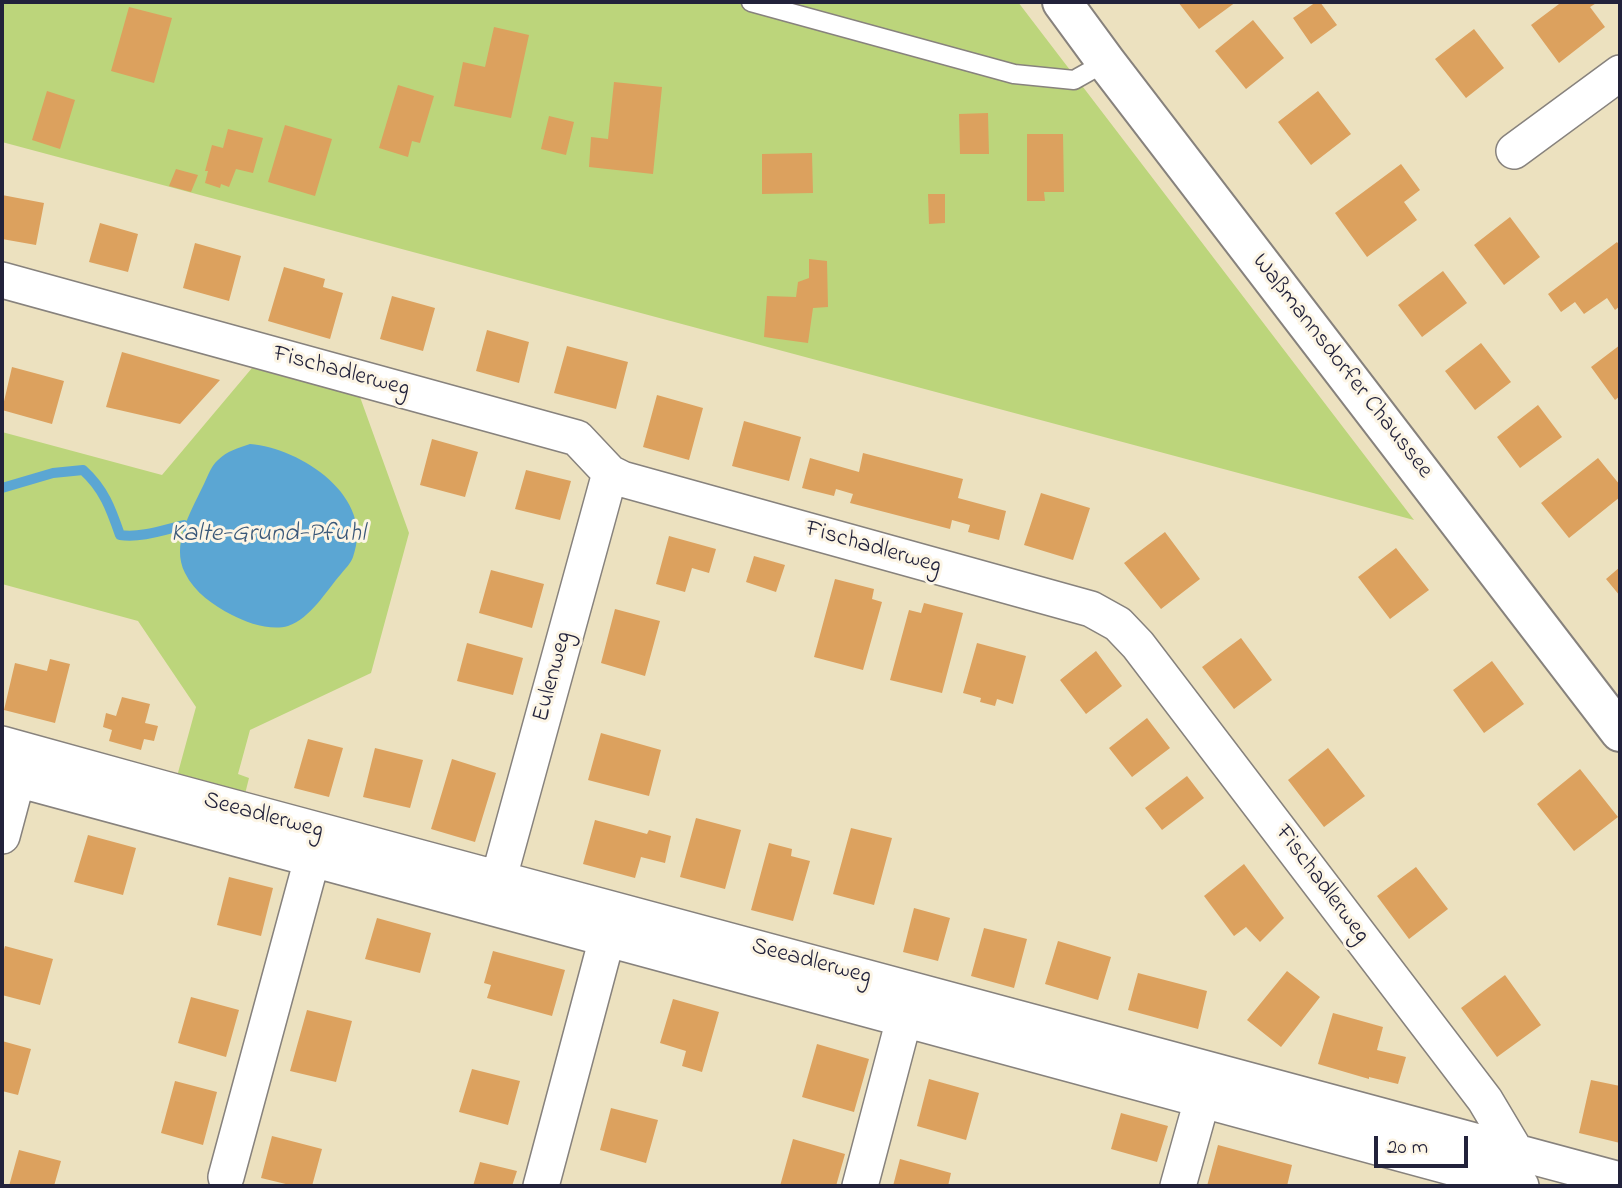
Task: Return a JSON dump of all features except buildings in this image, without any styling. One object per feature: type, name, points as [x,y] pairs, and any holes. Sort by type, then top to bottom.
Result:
[{"type":"street","name":"Waßmannsdorfer Chaussee","points":[[1062,2],[1106,62],[1614,710]]},
{"type":"street","points":[[1514,151],[1620,72]]},
{"type":"street","name":"Fischadlerweg","points":[[2,281],[578,438],[610,473],[622,479],[1090,610],[1118,624],[1138,645],[1485,1100],[1509,1176]]},
{"type":"street","name":"Eulenweg","points":[[498,881],[610,473]]},
{"type":"street","name":"Seeadlerweg","points":[[2,744],[498,881],[1187,1062],[1509,1176]]},
{"type":"street","name":"Seeadlerweg","points":[[2,836],[9,777],[1202,1100],[1509,1176],[1620,1180]]},
{"type":"street","name":"Seeadlerweg","points":[[226,1177],[312,859]]},
{"type":"street","points":[[541,1186],[607,938]]},
{"type":"street","points":[[860,1186],[904,1019]]},
{"type":"street","points":[[1178,1186],[1202,1100]]},
{"type":"lane","points":[[751,2],[1014,74],[1073,80],[1106,62]]},
{"type":"green space","points":[[2,2],[1018,2],[1414,520],[2,142]]},
{"type":"green space","points":[[252,368],[360,397],[409,533],[371,673],[250,730],[238,774],[249,778],[244,798],[176,780],[196,707],[138,621],[2,584],[2,432],[162,475]]},
{"type":"water","name":"Kalte-Grund-Pfuhl","points":[[250,444],[291,455],[311,466],[344,496],[354,515],[357,535],[351,561],[311,611],[288,626],[267,627],[252,623],[218,607],[194,587],[181,562],[184,529],[215,463],[225,454]]},
{"type":"waterway","points":[[2,488],[53,473],[83,470],[102,492],[120,535],[144,534],[184,525]]}]
